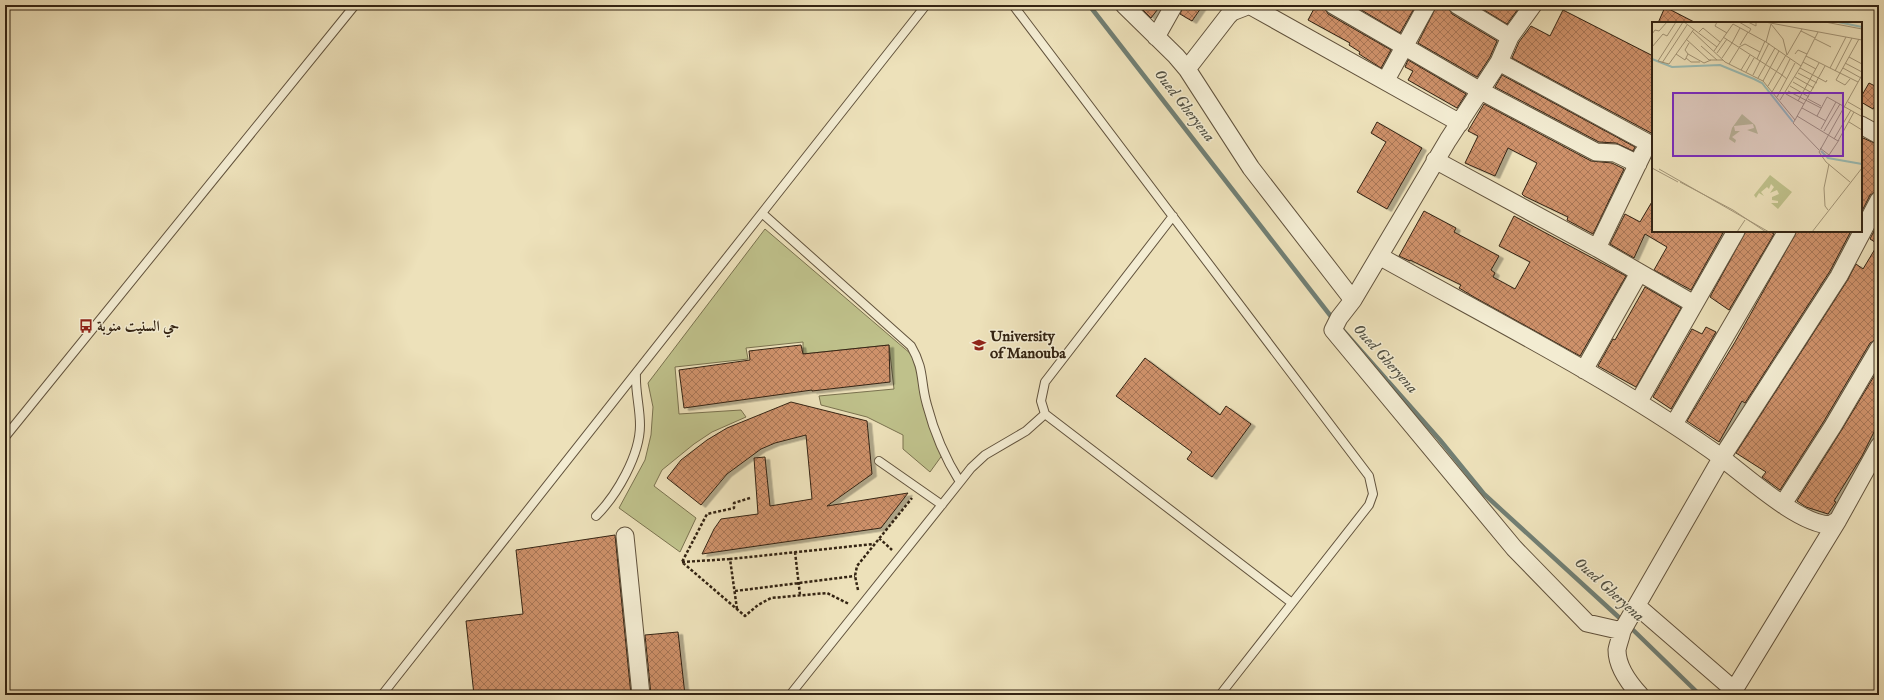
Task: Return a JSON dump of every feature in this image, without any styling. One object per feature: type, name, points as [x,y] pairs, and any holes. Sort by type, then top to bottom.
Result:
[{"type":"street","points":[[1124,5],[1176,56],[1187,69],[1259,179],[1353,300]]},
{"type":"street","points":[[1156,37],[1174,5]]},
{"type":"street","points":[[1187,69],[1228,16],[1232,12],[1250,5],[1326,50],[1386,80],[1460,122]]},
{"type":"street","points":[[1332,5],[1480,90],[1596,152],[1615,153],[1638,164]]},
{"type":"street","points":[[1386,80],[1427,5]]},
{"type":"street","points":[[1458,5],[1510,37]]},
{"type":"street","points":[[1533,5],[1510,37],[1499,62],[1435,160],[1353,300],[1336,324],[1514,548],[1587,623],[1630,619],[1734,690],[1838,520],[1879,446]]},
{"type":"street","points":[[1499,62],[1651,137],[1596,248]]},
{"type":"street","points":[[1862,126],[1879,135]]},
{"type":"street","points":[[1435,160],[1596,248],[1694,304]]},
{"type":"street","points":[[1640,695],[1627,679],[1620,666],[1617,650],[1630,619],[1722,457],[1840,276],[1879,200]]},
{"type":"street","points":[[1639,401],[1735,232]]},
{"type":"street","points":[[1674,424],[1785,232]]},
{"type":"street","points":[[1379,256],[1639,401],[1722,457],[1783,504],[1817,524],[1830,525],[1838,520]]},
{"type":"street","points":[[1584,370],[1639,273]]},
{"type":"street","points":[[1783,504],[1833,426],[1879,348]]},
{"type":"street","points":[[625,536],[641,695]]},
{"type":"lane","points":[[5,437],[355,5]]},
{"type":"lane","points":[[382,695],[763,214],[926,5]]},
{"type":"lane","points":[[1013,5],[1370,476],[1373,494],[1370,505],[1220,695]]},
{"type":"lane","points":[[763,214],[911,346],[922,370],[926,404],[933,424],[945,456],[960,482]]},
{"type":"lane","points":[[1173,216],[1045,382],[1041,401],[1045,414],[1292,603]]},
{"type":"lane","points":[[596,516],[604,508],[626,474],[635,451],[640,427],[640,403],[636,388],[636,373]]},
{"type":"lane","points":[[790,695],[971,468],[986,455],[1026,431],[1045,414]]},
{"type":"lane","points":[[879,461],[942,505]]},
{"type":"path","points":[[859,594],[855,576],[857,566],[919,489]]},
{"type":"path","points":[[682,562],[707,514],[734,508],[734,503],[750,498]]},
{"type":"path","points":[[682,562],[730,559],[874,544]]},
{"type":"path","points":[[795,552],[800,596]]},
{"type":"path","points":[[730,559],[737,609]]},
{"type":"path","points":[[682,562],[746,616],[758,605],[770,598],[827,593],[850,604],[854,599]]},
{"type":"path","points":[[735,591],[855,576]]},
{"type":"green space","points":[[765,229],[911,354],[923,382],[943,454],[930,472],[903,449],[903,435],[867,417],[821,405],[819,396],[894,389],[889,345],[803,354],[803,342],[746,348],[748,359],[675,367],[679,414],[741,410],[746,417],[712,432],[694,444],[662,470],[654,486],[696,518],[680,552],[619,508],[645,460],[651,435],[653,407],[648,383]]},
{"type":"building","points":[[1138,5],[1161,5],[1151,18]]},
{"type":"building","points":[[1184,5],[1203,5],[1192,21],[1180,14]]},
{"type":"building","points":[[1316,5],[1323,5],[1328,14],[1391,50],[1381,68],[1359,54],[1360,52],[1349,45],[1350,43],[1308,20]]},
{"type":"building","points":[[1360,5],[1411,5],[1415,7],[1400,33],[1358,8]]},
{"type":"building","points":[[1437,5],[1447,5],[1452,14],[1497,41],[1490,57],[1477,77],[1418,43]]},
{"type":"building","points":[[1476,5],[1521,5],[1507,24]]},
{"type":"building","points":[[1665,7],[1694,22],[1658,22]]},
{"type":"building","points":[[1563,10],[1652,55],[1652,133],[1512,58],[1519,42],[1531,26],[1550,36]]},
{"type":"building","points":[[1408,60],[1466,94],[1457,108],[1408,80],[1413,71],[1405,67]]},
{"type":"building","points":[[1502,75],[1635,147],[1633,151],[1616,143],[1599,142],[1495,87]]},
{"type":"building","points":[[1869,83],[1879,88],[1879,98],[1873,109],[1862,103],[1862,95]]},
{"type":"building","points":[[1484,104],[1591,161],[1612,163],[1624,169],[1593,234],[1567,220],[1568,217],[1522,194],[1537,163],[1508,148],[1495,176],[1465,163],[1478,136],[1468,131]]},
{"type":"building","points":[[1377,122],[1422,148],[1387,209],[1357,192],[1386,142],[1371,133]]},
{"type":"building","points":[[1863,138],[1879,145],[1879,190],[1870,195],[1862,211]]},
{"type":"building","points":[[1652,202],[1652,232],[1723,232],[1691,290],[1654,270],[1667,247],[1645,234],[1634,258],[1610,244],[1625,214],[1640,222]]},
{"type":"building","points":[[1424,211],[1456,228],[1454,232],[1499,256],[1491,270],[1495,273],[1493,277],[1515,289],[1530,262],[1499,246],[1514,216],[1626,276],[1580,356],[1474,297],[1459,288],[1461,285],[1399,256]]},
{"type":"building","points":[[1879,221],[1879,338],[1870,343],[1824,421],[1780,490],[1762,477],[1766,472],[1736,453],[1847,281],[1856,264],[1863,269],[1878,244],[1870,239]]},
{"type":"building","points":[[1745,232],[1771,232],[1774,234],[1729,310],[1710,297]]},
{"type":"building","points":[[1796,232],[1850,232],[1830,271],[1745,403],[1742,401],[1719,442],[1687,421],[1735,342]]},
{"type":"building","points":[[1645,287],[1681,308],[1636,387],[1598,366],[1613,339],[1615,340]]},
{"type":"building","points":[[1706,327],[1716,332],[1671,409],[1653,397],[1692,329],[1702,334]]},
{"type":"building","points":[[801,345],[803,354],[889,345],[890,382],[812,390],[684,408],[679,370],[750,360],[749,351]]},
{"type":"building","points":[[1145,358],[1220,415],[1226,406],[1251,424],[1212,477],[1187,459],[1192,452],[1116,396]]},
{"type":"building","points":[[1879,368],[1879,422],[1862,456],[1834,501],[1836,502],[1828,514],[1806,507],[1797,501]]},
{"type":"building","points":[[791,402],[867,421],[872,474],[827,506],[908,493],[881,528],[702,554],[714,529],[721,519],[758,514],[754,458],[765,457],[770,506],[812,499],[806,435],[775,443],[761,449],[727,474],[701,505],[667,478],[681,460],[707,440],[727,428]]},
{"type":"building","points":[[615,535],[631,695],[474,695],[466,621],[523,614],[516,550]]},
{"type":"building","points":[[678,632],[685,695],[651,695],[645,635]]},
{"type":"waterway","name":"Oued Gheryena","points":[[1089,5],[1333,319]]},
{"type":"waterway","name":"Oued Gheryena","points":[[1341,328],[1440,440],[1484,494],[1624,622]]},
{"type":"waterway","name":"Oued Gheryena","points":[[1629,626],[1700,695]]},
{"type":"place","name":"حي السنيت منوبة","points":[[86,326]]},
{"type":"place","name":"University of Manouba","points":[[979,345]]}]
